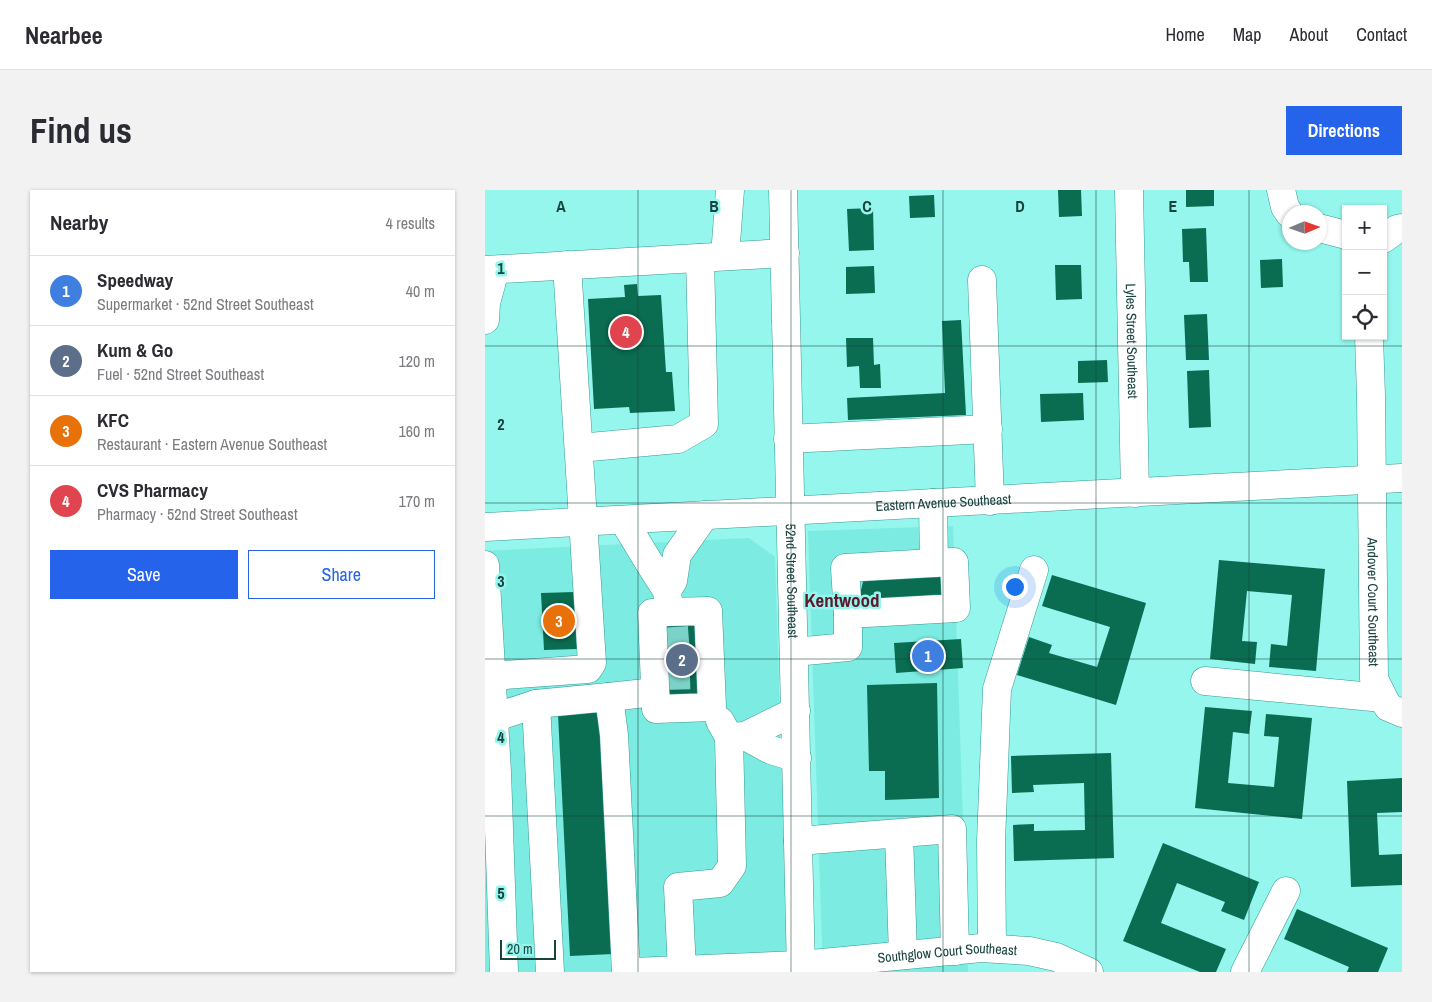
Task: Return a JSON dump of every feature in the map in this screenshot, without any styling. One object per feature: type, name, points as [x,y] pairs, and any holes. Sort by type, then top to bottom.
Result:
[{"type":"street","points":[[579,448],[678,439],[704,424],[713,257],[730,190]]},
{"type":"street","name":"52nd Street Southeast","points":[[783,190],[801,968]]},
{"type":"street","name":"Lyles Street Southeast","points":[[1129,190],[1135,493]]},
{"type":"street","points":[[1281,190],[1285,205]]},
{"type":"street","points":[[1387,236],[1397,229],[1402,228]]},
{"type":"street","points":[[1327,230],[1342,234]]},
{"type":"street","points":[[485,320],[485,304],[490,270],[785,253]]},
{"type":"street","points":[[491,676],[588,668],[592,663],[567,266]]},
{"type":"street","points":[[982,280],[991,501]]},
{"type":"street","name":"Andover Court Southeast","points":[[1369,340],[1374,679],[1393,706]]},
{"type":"street","points":[[788,439],[988,429]]},
{"type":"street","name":"Eastern Avenue Southeast","points":[[485,527],[1402,478]]},
{"type":"street","points":[[933,503],[934,563]]},
{"type":"street","points":[[705,515],[677,555],[668,601],[652,613],[657,642],[656,709],[712,707]]},
{"type":"street","points":[[623,520],[647,557],[668,601]]},
{"type":"street","points":[[794,652],[848,647],[845,568],[954,562],[956,608],[848,614]]},
{"type":"street","points":[[485,565],[491,676],[489,718],[491,772],[505,972]]},
{"type":"street","points":[[992,948],[991,842],[997,689],[1034,570]]},
{"type":"street","points":[[668,601],[708,611],[705,639],[706,674],[712,707],[737,736],[797,758]]},
{"type":"street","points":[[1205,681],[1393,706]]},
{"type":"street","points":[[489,718],[536,704],[609,697],[657,682]]},
{"type":"street","points":[[609,697],[614,735],[626,972]]},
{"type":"street","points":[[536,704],[550,972]]},
{"type":"street","points":[[737,736],[796,711]]},
{"type":"street","points":[[689,970],[678,887],[720,883],[732,866],[737,736]]},
{"type":"street","points":[[798,841],[952,829],[955,950]]},
{"type":"street","points":[[899,834],[903,955]]},
{"type":"street","points":[[1245,972],[1286,891]]},
{"type":"street","name":"Southglow Court Southeast","points":[[633,972],[863,966],[903,955],[992,948],[1029,951],[1047,955],[1071,963],[1089,972]]},
{"type":"shaded area","points":[[953,526],[968,972],[823,972],[808,531]]},
{"type":"shaded area","points":[[749,538],[775,557],[788,972],[485,972],[485,551]]},
{"type":"building","points":[[1058,190],[1081,190],[1082,216],[1059,217]]},
{"type":"building","points":[[1186,190],[1214,190],[1214,206],[1186,207]]},
{"type":"building","points":[[934,195],[935,217],[910,218],[909,196]]},
{"type":"building","points":[[873,208],[874,250],[849,251],[847,209]]},
{"type":"building","points":[[1206,228],[1208,282],[1190,282],[1189,262],[1183,262],[1182,229]]},
{"type":"building","points":[[1282,259],[1283,287],[1261,288],[1260,260]]},
{"type":"building","points":[[1055,265],[1081,265],[1082,299],[1056,300]]},
{"type":"building","points":[[874,266],[875,293],[846,294],[846,267]]},
{"type":"building","points":[[637,284],[638,296],[661,295],[666,372],[672,372],[675,411],[630,413],[629,407],[594,409],[588,299],[625,297],[624,285]]},
{"type":"building","points":[[1207,314],[1209,360],[1186,360],[1184,315]]},
{"type":"building","points":[[961,320],[966,415],[848,420],[847,398],[945,393],[942,321]]},
{"type":"building","points":[[846,338],[873,338],[874,365],[880,364],[881,388],[860,388],[859,366],[847,367]]},
{"type":"building","points":[[1107,360],[1108,382],[1078,383],[1078,361]]},
{"type":"building","points":[[1209,370],[1211,427],[1189,428],[1187,371]]},
{"type":"building","points":[[1083,393],[1084,420],[1041,422],[1040,394]]},
{"type":"building","points":[[1219,560],[1325,569],[1316,671],[1269,667],[1271,644],[1287,646],[1292,595],[1247,591],[1242,641],[1257,642],[1255,664],[1210,659]]},
{"type":"building","points":[[951,574],[947,598],[858,602],[864,578]]},
{"type":"building","points":[[1052,575],[1146,603],[1116,705],[1017,675],[1029,637],[1052,645],[1049,653],[1097,667],[1110,627],[1042,606]]},
{"type":"building","points":[[575,592],[577,649],[544,650],[541,593]]},
{"type":"building","points":[[700,618],[704,699],[664,701],[659,621]]},
{"type":"building","points":[[961,639],[963,668],[896,673],[894,643]]},
{"type":"building","points":[[937,683],[939,798],[885,800],[885,771],[869,771],[867,685]]},
{"type":"building","points":[[1205,707],[1252,711],[1249,734],[1233,732],[1228,783],[1274,787],[1279,737],[1264,736],[1266,714],[1312,718],[1302,819],[1195,808]]},
{"type":"building","points":[[601,712],[613,954],[570,956],[558,714]]},
{"type":"building","points":[[1111,753],[1114,858],[1014,861],[1013,825],[1034,824],[1034,831],[1085,830],[1084,783],[1033,785],[1034,792],[1012,793],[1011,756]]},
{"type":"building","points":[[1402,778],[1402,812],[1377,813],[1379,855],[1402,854],[1402,885],[1351,887],[1347,781]]},
{"type":"building","points":[[1163,843],[1259,882],[1244,920],[1221,911],[1225,902],[1177,883],[1161,923],[1226,949],[1216,972],[1200,972],[1123,941]]},
{"type":"building","points":[[1297,909],[1388,948],[1378,972],[1347,972],[1349,967],[1284,939]]},
{"type":"tunnel","points":[[661,642],[701,639]]},
{"type":"tunnel","points":[[662,676],[702,675]]},
{"type":"place","name":"CVS Pharmacy","points":[[626,332]]},
{"type":"place","name":"KFC","points":[[559,621]]},
{"type":"place","name":"Speedway","points":[[928,656]]},
{"type":"place","name":"Kum & Go","points":[[682,660]]},
{"type":"district","name":"Kentwood","points":[[842,600]]}]
